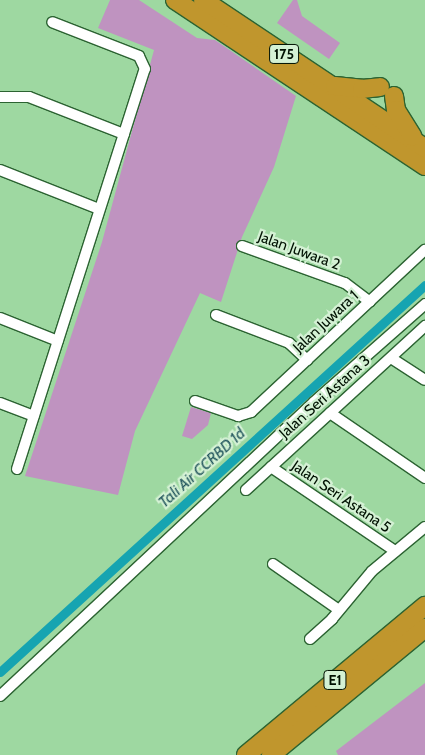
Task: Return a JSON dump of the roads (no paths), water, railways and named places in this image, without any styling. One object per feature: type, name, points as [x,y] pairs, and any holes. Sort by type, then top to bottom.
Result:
[{"type":"highway","name":"175","points":[[175,0],[368,119],[420,144]]},
{"type":"highway","name":"175","points":[[203,0],[329,85],[425,166]]},
{"type":"highway","points":[[329,85],[350,89],[387,91],[399,116],[420,144]]},
{"type":"highway","name":"E1","points":[[246,755],[425,606]]},
{"type":"highway","name":"E1","points":[[271,755],[425,628]]},
{"type":"street","points":[[17,470],[145,69],[144,60],[131,52],[52,22]]},
{"type":"street","points":[[4,98],[29,97],[124,134]]},
{"type":"street","points":[[0,170],[99,209]]},
{"type":"street","name":"Jalan Juwara 2","points":[[242,246],[345,284],[370,302]]},
{"type":"street","name":"Jalan Juwara 1","points":[[195,401],[224,412],[246,415],[425,250]]},
{"type":"street","points":[[0,696],[314,402],[425,304]]},
{"type":"street","points":[[216,315],[285,341],[307,360]]},
{"type":"street","points":[[0,318],[58,341]]},
{"type":"street","name":"Jalan Seri Astana 3","points":[[246,490],[425,326]]},
{"type":"street","points":[[391,358],[425,380]]},
{"type":"street","points":[[0,403],[34,416]]},
{"type":"street","points":[[330,414],[425,478]]},
{"type":"street","name":"Jalan Seri Astana 5","points":[[271,468],[395,551]]},
{"type":"street","points":[[310,639],[339,610],[365,578],[425,527]]},
{"type":"street","points":[[273,564],[339,610]]},
{"type":"waterway","name":"Tali Air CCRBD 1d","points":[[0,672],[425,285]]}]
